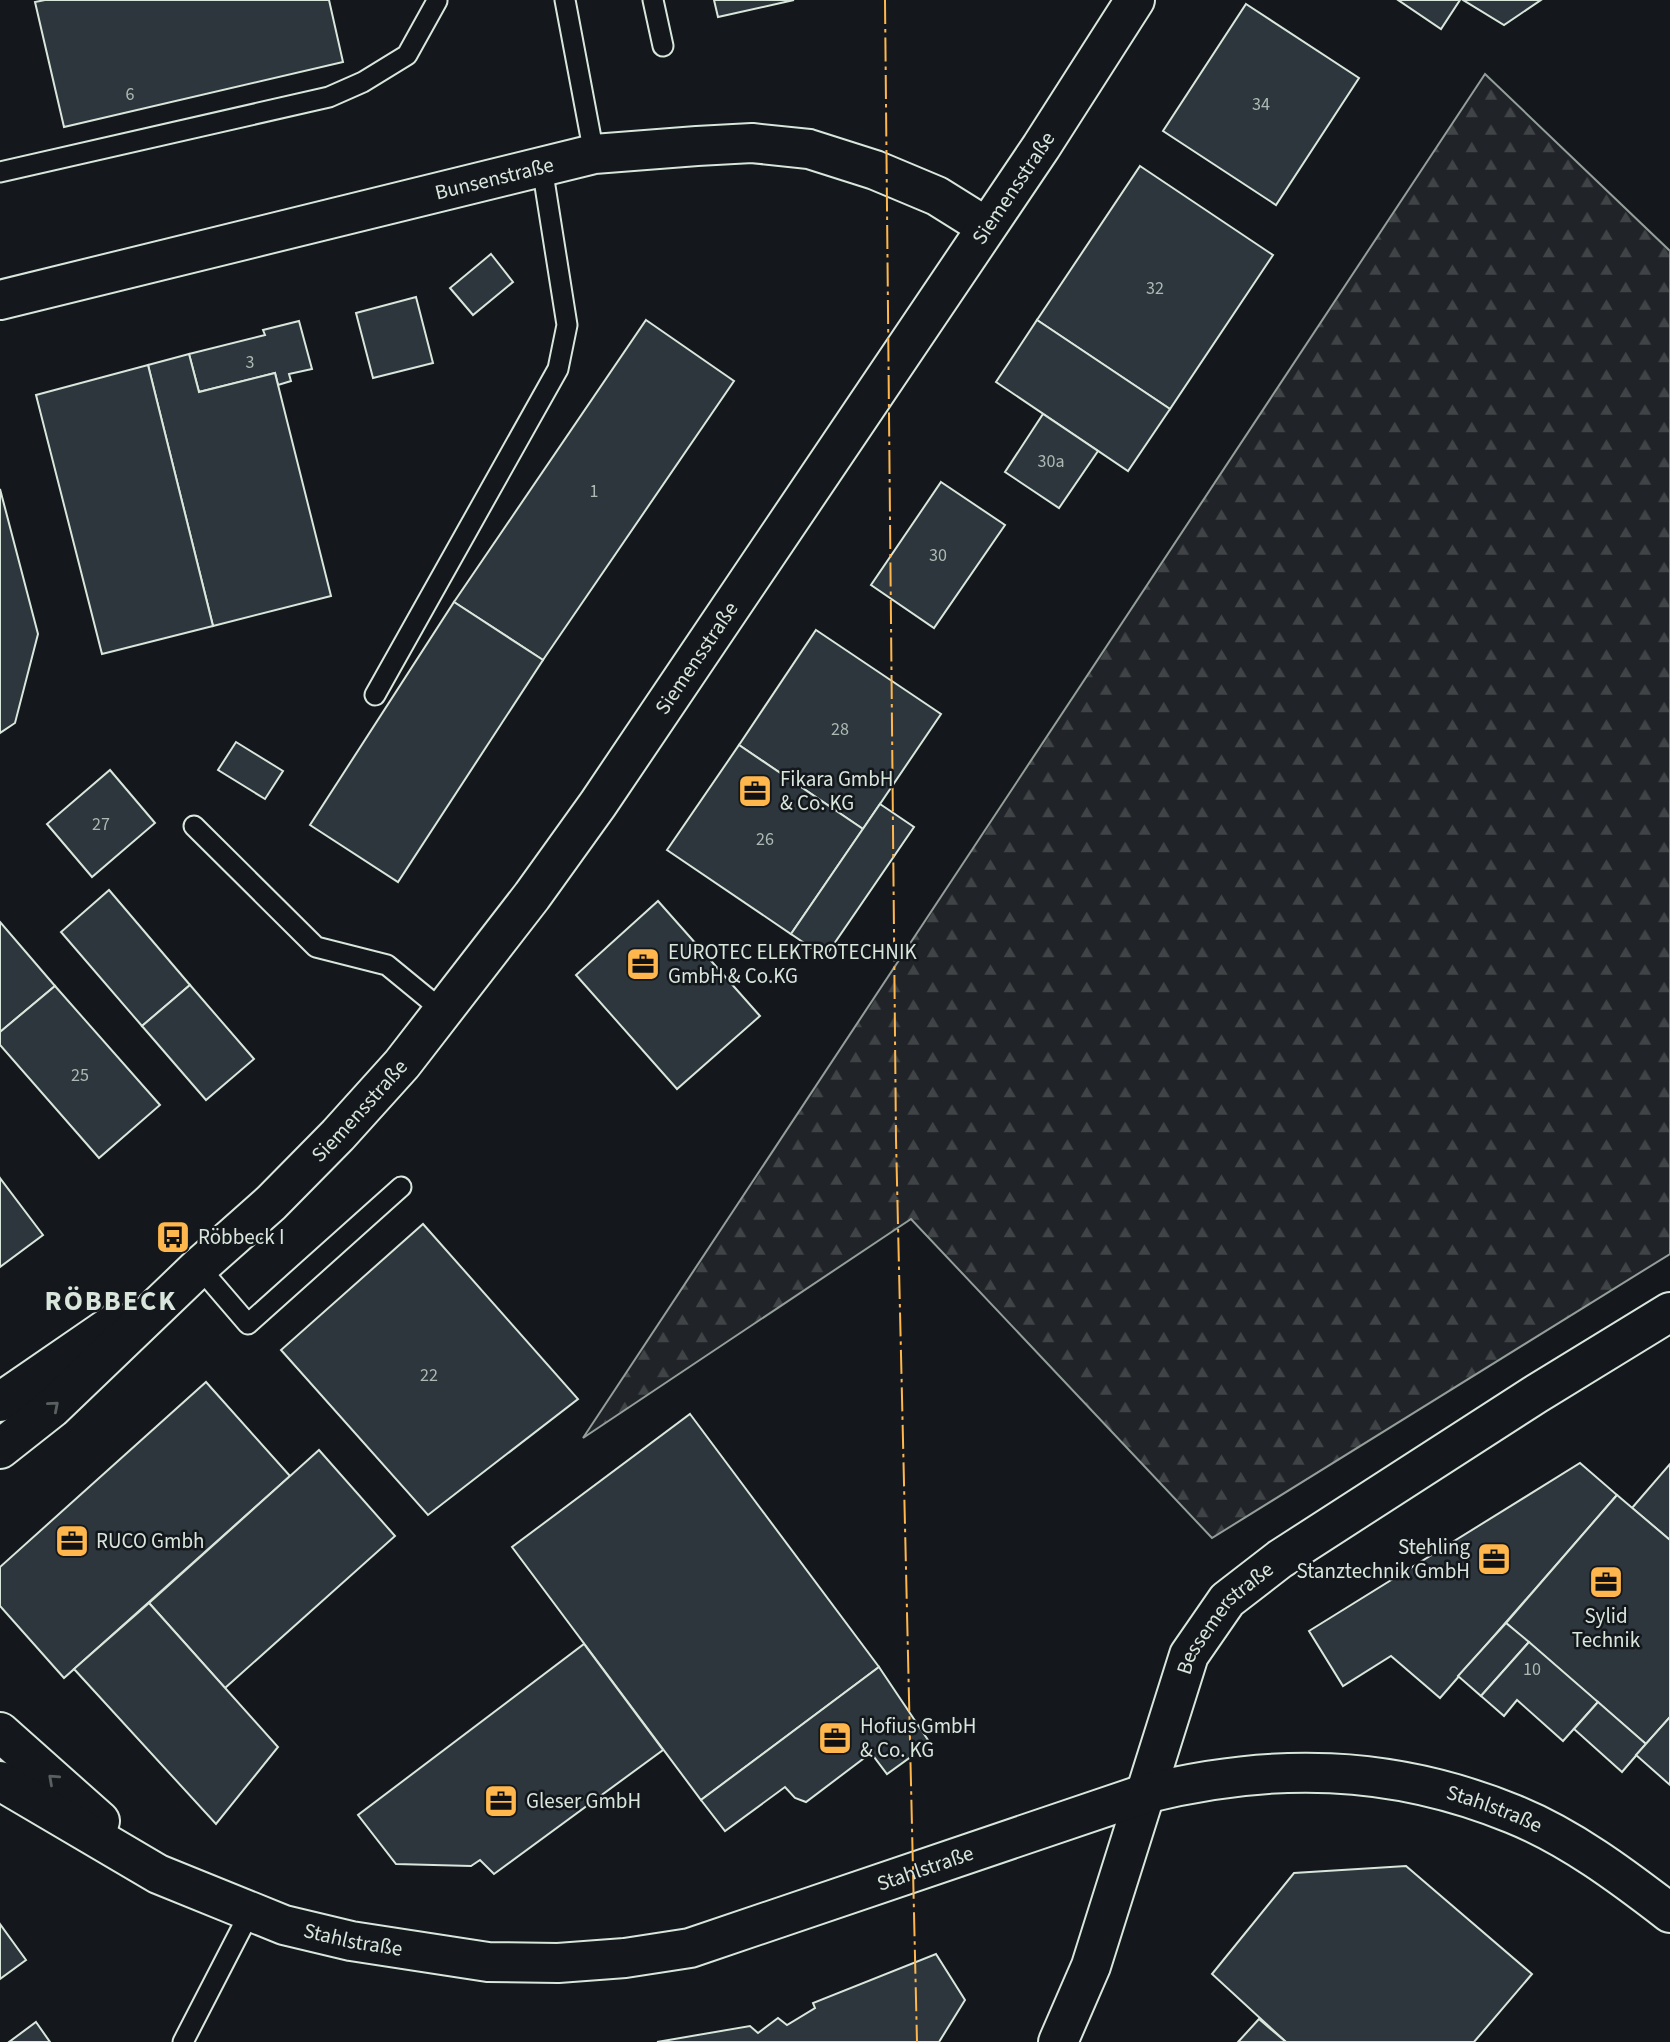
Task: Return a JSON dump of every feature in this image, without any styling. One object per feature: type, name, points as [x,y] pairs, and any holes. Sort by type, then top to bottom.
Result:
[{"type":"street","name":"Siemensstraße","points":[[0,1448],[52,1408],[199,1267],[271,1203],[402,1064],[443,1012],[598,804],[985,226],[1041,147],[1135,0]]},
{"type":"street","name":"Bunsenstraße","points":[[0,300],[594,154],[752,144],[809,149],[875,170],[937,196],[985,226]]},
{"type":"street","name":"Siemensstraße","points":[[0,1402],[199,1267]]},
{"type":"street","name":"Bessemerstraße","points":[[1058,2042],[1091,1966],[1189,1655],[1227,1600],[1292,1552],[1536,1394],[1670,1312]]},
{"type":"street","name":"Stahlstraße","points":[[0,1732],[158,1874]]},
{"type":"street","name":"Stahlstraße","points":[[0,1781],[158,1874],[284,1925],[419,1953],[488,1962],[558,1963],[625,1958],[690,1948],[1144,1794],[1204,1779],[1267,1772],[1330,1772],[1392,1779],[1453,1794],[1515,1815],[1573,1845],[1670,1913]]},
{"type":"lane","points":[[565,0],[594,154]]},
{"type":"lane","points":[[653,0],[663,46]]},
{"type":"lane","points":[[0,172],[329,97],[363,82],[407,55],[438,1]]},
{"type":"lane","points":[[375,695],[558,369],[567,325],[542,167]]},
{"type":"lane","points":[[194,827],[316,947],[387,965],[443,1012]]},
{"type":"lane","points":[[199,1267],[248,1324],[401,1187]]},
{"type":"lane","points":[[183,2042],[250,1912]]},
{"type":"green space","points":[[1485,74],[1670,251],[1670,1254],[1212,1538],[911,1219],[583,1438]]},
{"type":"building","points":[[329,0],[343,62],[64,127],[35,2]]},
{"type":"building","points":[[714,0],[794,0],[718,17]]},
{"type":"building","points":[[1398,0],[1460,0],[1441,29]]},
{"type":"building","points":[[1463,0],[1541,0],[1504,25]]},
{"type":"building","points":[[1246,4],[1359,78],[1276,205],[1163,131]]},
{"type":"building","points":[[1140,166],[1273,255],[1170,409],[1037,320]]},
{"type":"building","points":[[491,254],[513,282],[473,315],[450,288]]},
{"type":"building","points":[[416,297],[433,363],[373,378],[356,313]]},
{"type":"building","points":[[646,320],[734,381],[543,660],[454,602]]},
{"type":"building","points":[[1037,320],[1170,409],[1128,471],[996,382]]},
{"type":"building","points":[[299,321],[312,369],[289,374],[291,381],[278,385],[275,373],[199,392],[189,354],[265,335],[263,330]]},
{"type":"building","points":[[189,354],[199,392],[275,373],[331,596],[213,626],[148,365]]},
{"type":"building","points":[[148,365],[213,626],[102,654],[36,395]]},
{"type":"building","points":[[1043,414],[1098,451],[1059,508],[1005,472]]},
{"type":"building","points":[[941,482],[1005,525],[934,628],[871,585]]},
{"type":"building","points":[[0,489],[38,634],[15,723],[0,733]]},
{"type":"building","points":[[454,602],[543,660],[398,882],[310,825]]},
{"type":"building","points":[[816,630],[941,714],[863,829],[739,745]]},
{"type":"building","points":[[236,742],[283,771],[265,799],[218,770]]},
{"type":"building","points":[[739,745],[863,829],[791,934],[667,850]]},
{"type":"building","points":[[110,770],[155,823],[92,877],[47,824]]},
{"type":"building","points":[[880,804],[914,827],[825,957],[791,934]]},
{"type":"building","points":[[109,890],[190,985],[142,1026],[61,932]]},
{"type":"building","points":[[658,901],[760,1016],[677,1089],[576,975]]},
{"type":"building","points":[[0,922],[55,986],[0,1032]]},
{"type":"building","points":[[190,985],[254,1059],[206,1100],[142,1026]]},
{"type":"building","points":[[55,986],[160,1105],[99,1158],[0,1045],[0,1032]]},
{"type":"building","points":[[0,1178],[43,1235],[0,1267]]},
{"type":"building","points":[[423,1224],[578,1399],[428,1515],[281,1350]]},
{"type":"building","points":[[206,1382],[290,1476],[64,1678],[0,1606],[0,1567]]},
{"type":"building","points":[[690,1414],[879,1667],[701,1800],[512,1547]]},
{"type":"building","points":[[319,1450],[395,1536],[225,1688],[149,1603]]},
{"type":"building","name":"Stehling Stanztechnik GmbH","points":[[1580,1463],[1617,1495],[1440,1698],[1391,1656],[1343,1686],[1309,1631]]},
{"type":"building","points":[[1670,1464],[1670,1540],[1632,1508]]},
{"type":"building","name":"Sylid Technik","points":[[1617,1495],[1670,1540],[1670,1717],[1646,1744],[1506,1623]]},
{"type":"building","points":[[149,1603],[278,1747],[216,1824],[74,1669]]},
{"type":"building","points":[[1506,1623],[1529,1642],[1481,1696],[1458,1676]]},
{"type":"building","points":[[1529,1642],[1598,1702],[1563,1741],[1517,1700],[1504,1716],[1481,1696]]},
{"type":"building","points":[[584,1644],[663,1750],[494,1874],[480,1860],[471,1866],[396,1864],[358,1815]]},
{"type":"building","points":[[879,1667],[930,1743],[887,1774],[871,1753],[806,1802],[795,1798],[785,1787],[725,1831],[701,1800]]},
{"type":"building","points":[[1598,1702],[1646,1744],[1622,1772],[1574,1729]]},
{"type":"building","points":[[1670,1717],[1670,1785],[1636,1755]]},
{"type":"building","points":[[1406,1866],[1532,1974],[1474,2042],[1286,2042],[1212,1974],[1294,1873]]},
{"type":"building","points":[[0,1924],[26,1960],[0,1979]]},
{"type":"building","points":[[936,1954],[965,2000],[939,2042],[657,2042],[750,2026],[758,2033],[778,2018],[787,2025],[815,2008],[813,2003]]},
{"type":"building","points":[[1259,2019],[1286,2042],[1238,2042]]},
{"type":"building","points":[[36,2022],[50,2042],[9,2042]]},
{"type":"power","points":[[885,0],[896,1139],[917,2042]]},
{"type":"place","name":"Fikara GmbH & Co. KG","points":[[755,791]]},
{"type":"place","name":"EUROTEC ELEKTROTECHNIK GmbH & Co.KG","points":[[643,964]]},
{"type":"place","name":"Röbbeck I","points":[[173,1237]]},
{"type":"place","name":"RUCO Gmbh","points":[[72,1541]]},
{"type":"place","name":"Stehling Stanztechnik GmbH","points":[[1494,1559]]},
{"type":"place","name":"Sylid Technik","points":[[1606,1582]]},
{"type":"place","name":"Hofius GmbH & Co. KG","points":[[835,1738]]},
{"type":"place","name":"Gleser GmbH","points":[[501,1801]]},
{"type":"district","name":"RÖBBECK","points":[[111,1300]]}]
